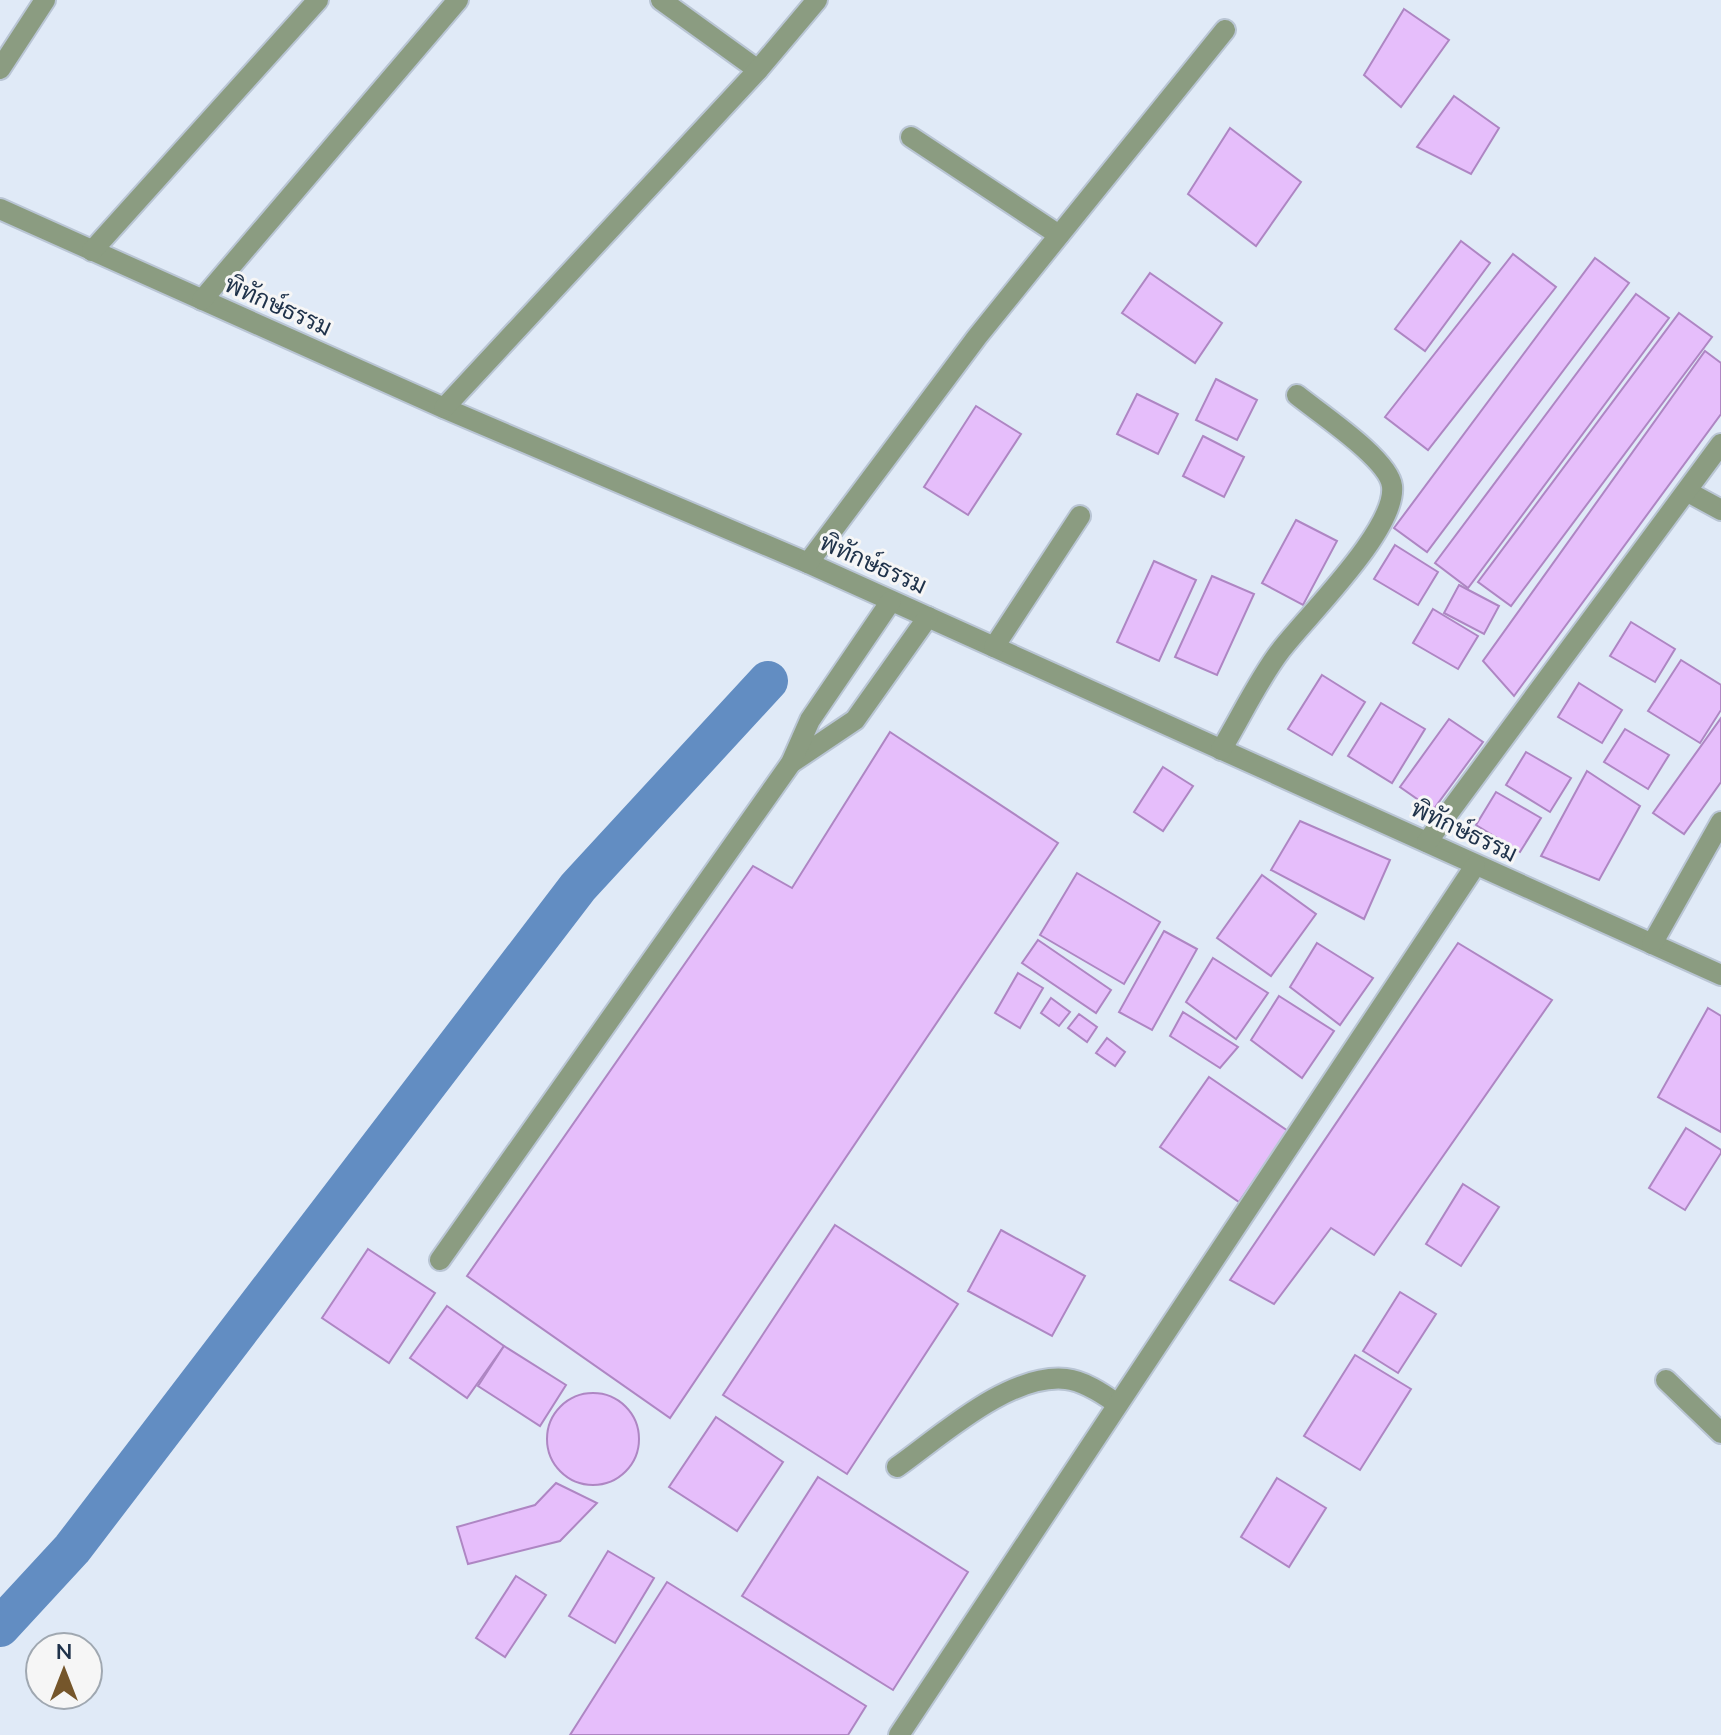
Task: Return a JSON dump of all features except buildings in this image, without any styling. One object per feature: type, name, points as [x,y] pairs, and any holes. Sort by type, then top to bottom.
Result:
[{"type":"street","points":[[0,69],[45,0]]},
{"type":"street","points":[[92,251],[318,0]]},
{"type":"street","points":[[202,300],[458,0]]},
{"type":"street","points":[[661,0],[758,70]]},
{"type":"street","points":[[444,408],[758,70],[817,0]]},
{"type":"street","points":[[808,563],[977,337],[1225,30]]},
{"type":"street","points":[[911,137],[1059,235]]},
{"type":"street","name":"พิทักษ์ธรรม","points":[[0,209],[444,408],[808,563],[1721,975]]},
{"type":"street","points":[[1221,750],[1279,652],[1362,555],[1389,502],[1392,487],[1384,467],[1297,395]]},
{"type":"street","points":[[1427,842],[1721,444]]},
{"type":"street","points":[[1688,492],[1721,510]]},
{"type":"street","points":[[994,647],[1080,516]]},
{"type":"street","points":[[440,1260],[791,763],[810,720],[891,601]]},
{"type":"street","points":[[791,763],[855,720],[928,617]]},
{"type":"street","points":[[1652,944],[1721,822]]},
{"type":"street","points":[[899,1735],[1116,1403],[1475,866]]},
{"type":"street","points":[[897,1467],[1000,1395],[1039,1379],[1068,1379],[1097,1390],[1116,1403]]},
{"type":"street","points":[[1666,1380],[1721,1433]]},
{"type":"waterway","points":[[0,1627],[72,1549],[578,887],[768,681]]}]
